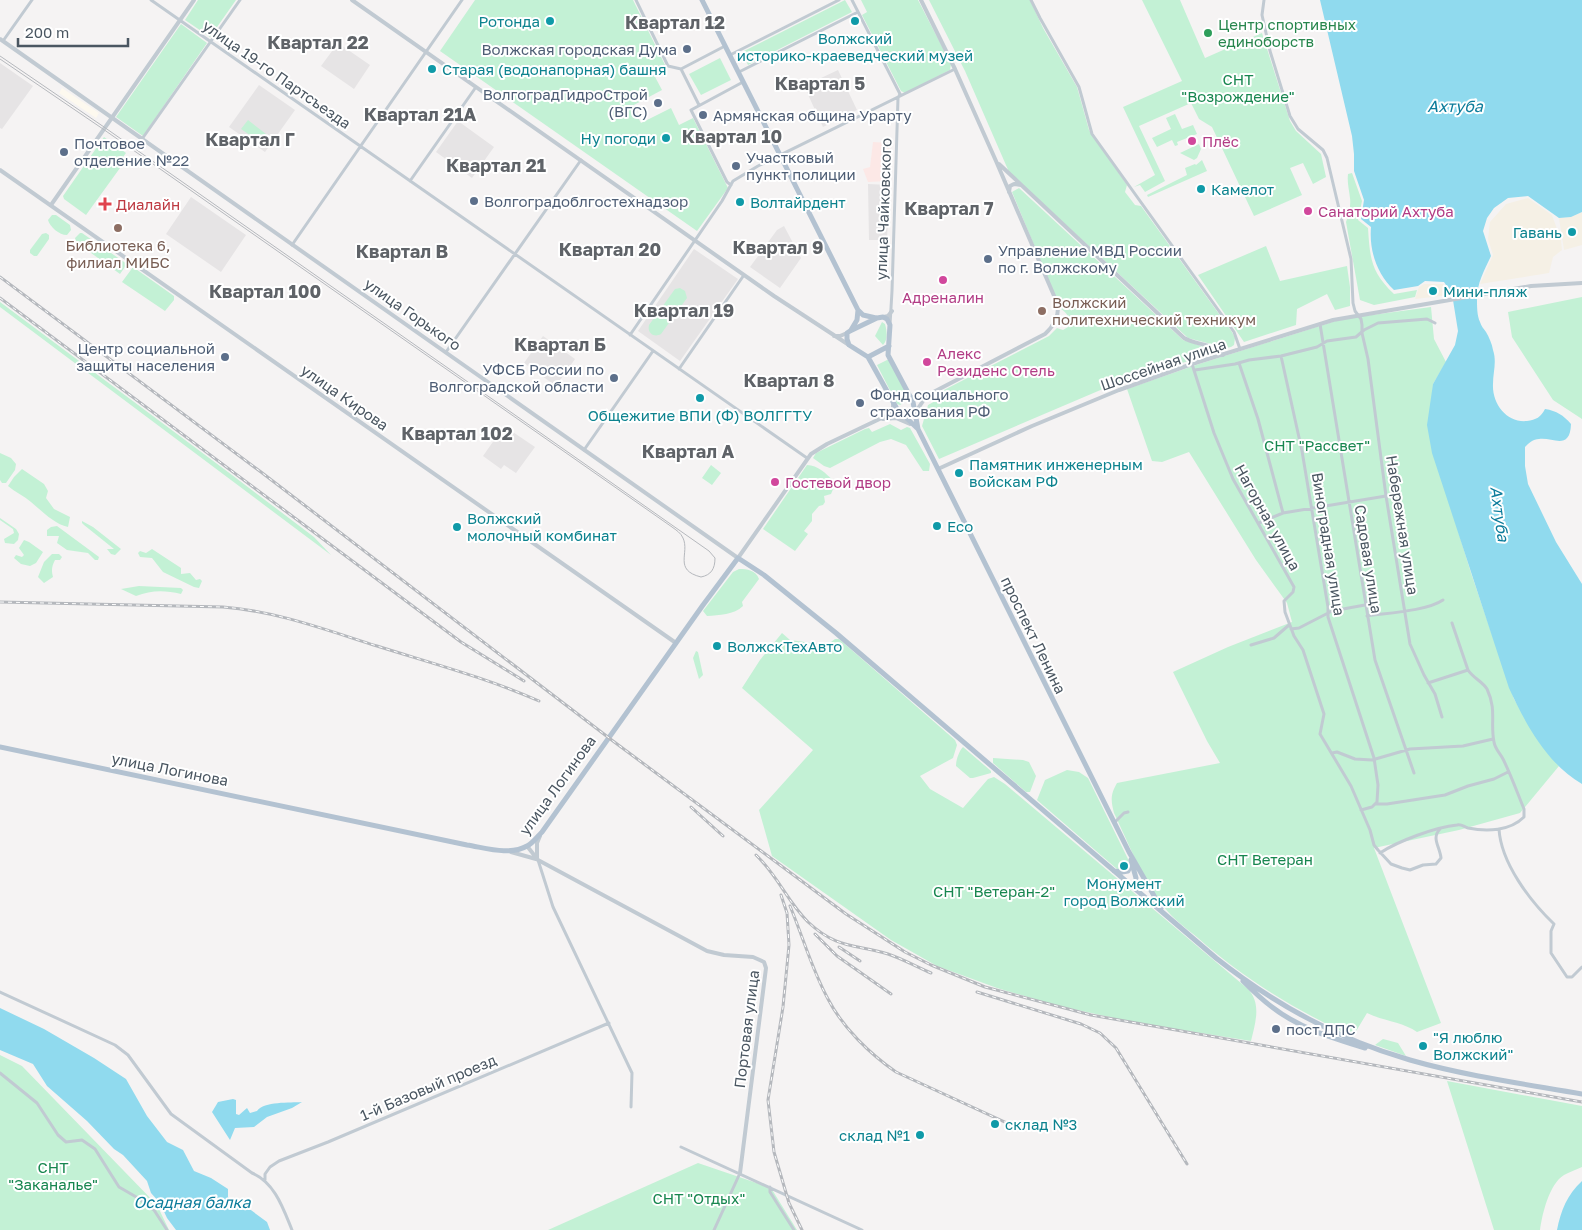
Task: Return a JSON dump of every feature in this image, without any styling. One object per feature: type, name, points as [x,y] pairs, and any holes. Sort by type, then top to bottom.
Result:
[{"type":"main road","points":[[702,0],[858,310],[863,315],[886,319],[890,325],[889,346],[868,357],[849,346],[847,339],[857,320],[858,310]]},
{"type":"main road","points":[[850,331],[880,318]]},
{"type":"main road","name":"проспект Ленина","points":[[889,346],[888,355],[913,402],[918,428],[1129,852],[1151,893],[1167,916]]},
{"type":"main road","name":"проспект Ленина","points":[[868,357],[897,409],[918,428]]},
{"type":"main road","points":[[738,558],[764,575],[833,630],[1113,870],[1136,886],[1167,916],[1229,968],[1270,1006],[1299,1024],[1341,1040],[1390,1054],[1457,1071],[1582,1094]]},
{"type":"main road","name":"улица Логинова","points":[[0,748],[240,796],[459,843],[516,850],[527,846],[542,832],[738,558]]},
{"type":"main road","name":"проспект Ленина","points":[[1129,852],[1136,886]]},
{"type":"main road","points":[[1113,870],[1126,872],[1130,869],[1132,861]]},
{"type":"main road","points":[[1136,886],[1142,886],[1141,874]]},
{"type":"main road","points":[[1229,968],[1303,1016],[1349,1038],[1390,1054]]},
{"type":"main road","points":[[1289,1018],[1296,1016],[1294,1011]]},
{"type":"main road","points":[[1299,1024],[1298,1018],[1303,1016]]},
{"type":"street","points":[[2,40],[32,0]]},
{"type":"street","name":"улица 19-го Партсъезда","points":[[151,0],[808,458]]},
{"type":"street","points":[[50,205],[194,0]]},
{"type":"street","points":[[142,139],[240,0]]},
{"type":"street","points":[[352,0],[849,346]]},
{"type":"street","points":[[292,245],[462,0]]},
{"type":"street","points":[[636,0],[668,66],[681,69],[725,46]]},
{"type":"street","points":[[729,55],[839,0]]},
{"type":"street","name":"улица Чайковского","points":[[852,0],[900,94],[898,98],[892,311],[890,325]]},
{"type":"street","points":[[908,394],[913,398],[922,398],[1045,334],[1051,329],[1059,310],[1010,192],[921,0]]},
{"type":"street","points":[[1032,0],[1040,18],[1079,87],[1092,134],[1234,332],[1240,350]]},
{"type":"street","points":[[1264,0],[1262,15],[1270,51],[1290,116],[1298,129],[1323,150],[1327,158],[1351,259],[1353,303],[1358,315]]},
{"type":"street","points":[[738,72],[858,12]]},
{"type":"street","name":"улица Горького","points":[[2,40],[738,558]]},
{"type":"street","points":[[681,69],[699,105]]},
{"type":"street","points":[[630,335],[731,188],[733,182],[751,170],[954,69]]},
{"type":"street","points":[[731,185],[691,110],[743,82]]},
{"type":"street","points":[[410,181],[476,87]]},
{"type":"street","points":[[446,352],[581,160]]},
{"type":"street","points":[[996,161],[1184,338],[1191,342],[1218,349],[1223,355]]},
{"type":"street","name":"улица Кирова","points":[[0,170],[676,643]]},
{"type":"street","points":[[1010,192],[1010,186],[1014,184],[1021,185]]},
{"type":"street","points":[[679,368],[744,274]]},
{"type":"street","name":"Шоссейная улица","points":[[938,469],[1061,414],[1133,385],[1192,364],[1320,324],[1358,315],[1440,301],[1539,286],[1582,283]]},
{"type":"street","points":[[880,318],[888,316],[892,311]]},
{"type":"street","name":"Набережная улица","points":[[1358,315],[1361,319],[1363,331],[1386,496],[1411,650],[1435,694],[1442,716]]},
{"type":"street","points":[[1195,370],[1281,356],[1317,347],[1324,342],[1356,337],[1378,323],[1427,319],[1435,323]]},
{"type":"street","name":"Садовая улица","points":[[1320,324],[1365,606],[1378,672],[1414,773]]},
{"type":"street","points":[[834,336],[840,336],[850,331]]},
{"type":"street","points":[[584,450],[653,351]]},
{"type":"street","name":"Виноградная улица","points":[[1281,356],[1302,451],[1328,613],[1374,760],[1378,785],[1376,804]]},
{"type":"street","points":[[1239,363],[1258,419],[1283,513]]},
{"type":"street","name":"Нагорная улица","points":[[1192,364],[1218,444],[1233,479],[1294,587],[1293,592],[1284,603],[1290,627],[1303,650],[1324,714],[1320,734],[1350,786],[1370,830],[1374,845],[1380,853]]},
{"type":"street","points":[[918,428],[917,415],[920,404],[937,390]]},
{"type":"street","points":[[872,423],[888,415],[893,408],[893,402]]},
{"type":"street","points":[[872,423],[894,417],[918,428]]},
{"type":"street","name":"улица Логинова","points":[[738,558],[815,450],[872,423]]},
{"type":"street","points":[[1259,524],[1283,513],[1386,496]]},
{"type":"street","points":[[1367,616],[1436,604],[1443,600]]},
{"type":"street","points":[[1251,645],[1274,638],[1290,627],[1299,628],[1332,611],[1365,606]]},
{"type":"street","points":[[1440,829],[1436,832],[1435,838],[1441,858],[1436,864],[1406,870],[1391,864],[1380,853],[1417,836],[1440,829],[1461,824],[1468,828],[1499,829],[1516,823],[1524,815],[1524,809],[1493,739],[1494,714],[1486,687],[1471,675],[1468,670],[1452,622]]},
{"type":"street","points":[[1428,683],[1468,670]]},
{"type":"street","points":[[1332,753],[1337,752],[1355,759],[1374,760],[1407,750],[1464,746],[1493,739]]},
{"type":"street","points":[[1360,810],[1376,804],[1445,795],[1494,779],[1508,772]]},
{"type":"street","points":[[1114,822],[1124,813],[1128,812]]},
{"type":"street","points":[[1499,829],[1503,849],[1520,882],[1543,913],[1554,924],[1550,931],[1551,953],[1567,977],[1572,977],[1582,967]]},
{"type":"street","points":[[542,832],[537,843],[538,860],[554,907],[632,1073],[631,1107]]},
{"type":"street","name":"Портовая улица","points":[[527,846],[538,860],[707,951],[724,955],[754,957],[764,962],[766,968],[740,1173]]},
{"type":"street","points":[[506,850],[538,860]]},
{"type":"street","points":[[0,992],[115,1045],[128,1055],[171,1114],[252,1173],[266,1180],[282,1205],[292,1230]]},
{"type":"street","name":"1-й Базовый проезд","points":[[266,1180],[265,1174],[270,1167],[279,1161],[609,1023]]},
{"type":"street","points":[[0,1073],[37,1103],[58,1135],[66,1142],[82,1140],[95,1149],[119,1187],[154,1210],[167,1230]]},
{"type":"street","points":[[681,1146],[862,1230]]},
{"type":"street","points":[[714,1230],[740,1173]]},
{"type":"street","points":[[770,1187],[770,1192],[794,1230]]},
{"type":"shaded area","points":[[338,43],[370,65],[354,89],[321,66]]},
{"type":"shaded area","points":[[0,63],[33,86],[2,129],[0,128]]},
{"type":"shaded area","points":[[838,70],[857,110],[823,127],[804,86]]},
{"type":"shaded area","points":[[259,85],[295,110],[265,152],[229,127]]},
{"type":"shaded area","points":[[62,88],[99,113],[96,118],[59,93]]},
{"type":"shaded area","points":[[458,121],[494,147],[472,178],[436,152]]},
{"type":"shaded area","points":[[873,142],[889,143],[888,181],[868,182],[863,169],[870,167]]},
{"type":"shaded area","points":[[868,184],[889,185],[888,210],[886,210],[886,215],[888,215],[887,240],[869,240]]},
{"type":"shaded area","points":[[191,197],[246,235],[221,272],[166,234]]},
{"type":"shaded area","points":[[784,226],[801,258],[780,288],[750,267],[777,230]]},
{"type":"shaded area","points":[[694,249],[738,279],[680,361],[638,331]]},
{"type":"shaded area","points":[[543,336],[575,359],[556,386],[524,363]]},
{"type":"shaded area","points":[[504,426],[535,447],[516,473],[504,465],[501,469],[483,456]]},
{"type":"green space","points":[[198,0],[236,0],[210,37],[185,20]]},
{"type":"green space","points":[[475,0],[633,0],[666,67],[653,73],[662,90],[632,106],[641,123],[671,108],[679,125],[693,118],[728,188],[697,231],[440,51]]},
{"type":"green space","points":[[845,0],[852,12],[748,65],[742,52]]},
{"type":"green space","points":[[861,0],[918,0],[951,64],[950,70],[905,93],[901,91],[862,15],[867,12]]},
{"type":"green space","points":[[929,0],[1030,0],[1043,28],[1077,87],[1089,130],[1127,185],[1125,192],[1135,205],[1141,206],[1232,332],[1235,338],[1234,345],[1226,348],[1188,338],[1009,172],[965,71]]},
{"type":"green space","name":"СНТ \"Возрождение\"","points":[[1142,0],[1180,0],[1205,58],[1262,33],[1290,121],[1296,131],[1321,154],[1326,177],[1313,184],[1303,163],[1290,168],[1302,195],[1254,216],[1212,127],[1199,119],[1191,103],[1139,126],[1165,181],[1145,192],[1140,185],[1134,187],[1155,175],[1123,107],[1182,81]]},
{"type":"green space","points":[[181,24],[207,43],[143,136],[116,117]]},
{"type":"green space","points":[[720,58],[731,80],[701,95],[689,74]]},
{"type":"green space","points":[[1175,114],[1182,129],[1193,125],[1197,134],[1177,142],[1178,145],[1175,146],[1172,140],[1157,147],[1152,138],[1171,129],[1166,118]]},
{"type":"green space","points":[[248,120],[266,134],[260,142],[241,129]]},
{"type":"green space","points":[[104,137],[126,153],[120,161],[120,168],[86,215],[64,199],[63,196]]},
{"type":"green space","points":[[1199,144],[1201,149],[1194,160],[1180,153]]},
{"type":"green space","points":[[1202,160],[1207,171],[1148,197],[1147,195],[1187,175],[1185,168],[1196,165]]},
{"type":"green space","points":[[1352,173],[1362,201],[1358,220],[1368,228],[1371,257],[1376,272],[1394,294],[1417,290],[1415,297],[1374,305],[1360,300],[1346,222],[1350,204],[1348,174]]},
{"type":"green space","points":[[1019,188],[1183,340],[1214,350],[1216,353],[1124,380],[939,459],[922,426],[928,405],[946,395],[944,390],[1049,336],[1057,328],[1063,330],[1068,327],[1068,316],[1060,308],[1012,192]]},
{"type":"green space","points":[[52,215],[56,215],[70,225],[71,230],[67,235],[58,232],[51,225],[48,220]]},
{"type":"green space","points":[[46,233],[49,235],[49,239],[37,256],[34,256],[30,253],[30,250],[42,234]]},
{"type":"green space","points":[[80,233],[127,264],[120,274],[76,242],[75,238]]},
{"type":"green space","points":[[1266,246],[1280,281],[1347,266],[1350,306],[1335,310],[1327,294],[1297,309],[1296,325],[1244,342],[1198,275]]},
{"type":"green space","points":[[133,267],[174,296],[174,300],[165,311],[122,282]]},
{"type":"green space","points":[[680,288],[685,291],[687,298],[661,334],[652,334],[649,330],[649,325],[675,289]]},
{"type":"green space","points":[[1582,297],[1582,419],[1553,400],[1512,337],[1508,312]]},
{"type":"green space","points":[[0,302],[314,537],[331,555],[0,307]]},
{"type":"green space","name":"СНТ \"Рассвет\"","points":[[1431,307],[1434,339],[1446,362],[1433,384],[1431,443],[1471,573],[1514,699],[1539,741],[1559,766],[1520,813],[1459,830],[1374,848],[1441,1023],[1417,1032],[1406,1026],[1367,1013],[1355,1033],[1351,1036],[1271,993],[1216,953],[1176,919],[1164,907],[1150,886],[1114,813],[1112,798],[1117,783],[1220,763],[1173,672],[1228,647],[1292,622],[1287,603],[1256,560],[1189,452],[1162,462],[1152,461],[1127,389],[1342,319]]},
{"type":"green space","points":[[882,322],[885,324],[887,332],[886,341],[883,345],[875,336]]},
{"type":"green space","points":[[889,359],[909,399],[900,405],[897,404],[877,365]]},
{"type":"green space","points":[[890,424],[901,430],[907,427],[910,428],[930,464],[929,471],[923,471],[906,445],[891,439],[880,442],[830,468],[813,458],[816,453],[865,429],[869,428],[872,432]]},
{"type":"green space","points":[[0,453],[11,458],[16,464],[15,470],[6,483],[2,483],[0,480]]},
{"type":"green space","points":[[711,465],[721,473],[712,485],[702,478]]},
{"type":"green space","points":[[807,465],[815,466],[825,473],[833,480],[834,487],[831,494],[824,496],[825,502],[823,505],[819,506],[812,514],[812,521],[804,531],[808,534],[795,551],[763,529]]},
{"type":"green space","points":[[22,469],[44,484],[48,491],[46,498],[54,509],[70,517],[68,527],[53,520],[8,486]]},
{"type":"green space","points":[[0,518],[16,529],[19,534],[18,540],[14,544],[5,543],[4,539],[14,533],[13,529],[0,520]]},
{"type":"green space","points":[[82,521],[93,527],[121,549],[115,555],[111,554],[107,549],[114,549],[84,525]]},
{"type":"green space","points":[[57,526],[99,557],[98,560],[95,560],[88,553],[67,550],[57,543],[59,536],[47,536],[47,530]]},
{"type":"green space","points":[[24,540],[43,552],[36,563],[30,566],[21,564],[14,558],[16,555],[22,557],[24,555],[19,548]]},
{"type":"green space","points":[[152,549],[181,568],[181,574],[190,573],[196,580],[200,579],[202,581],[199,588],[163,572],[152,558],[140,557],[138,553],[140,551],[146,553]]},
{"type":"green space","points":[[52,554],[59,554],[62,557],[60,560],[55,560],[52,568],[53,577],[44,583],[38,577],[44,562]]},
{"type":"green space","points":[[739,569],[753,572],[759,579],[742,602],[743,606],[731,613],[707,616],[703,611],[733,572]]},
{"type":"green space","points":[[139,586],[181,588],[183,590],[181,594],[158,591],[136,596],[121,589]]},
{"type":"green space","name":"СНТ \"Ветеран-2\"","points":[[782,633],[790,640],[827,645],[835,639],[839,639],[955,740],[957,745],[953,758],[920,776],[930,789],[963,808],[988,779],[994,777],[1005,784],[1248,989],[1255,1001],[1256,1008],[1256,1021],[1251,1041],[1132,1022],[1055,1005],[997,988],[937,966],[891,940],[772,856],[759,810],[813,750],[742,688],[760,660]]},
{"type":"green space","points":[[696,651],[698,652],[703,675],[699,679],[693,658]]},
{"type":"green space","points":[[963,747],[991,773],[970,778],[956,766],[958,756]]},
{"type":"green space","points":[[993,758],[1029,762],[1036,776],[1030,792],[1026,792],[993,763]]},
{"type":"green space","points":[[1067,770],[1079,772],[1088,778],[1129,861],[1128,868],[1125,870],[1117,869],[1037,800],[1045,780]]},
{"type":"green space","points":[[1383,1039],[1398,1043],[1406,1056],[1375,1045]]},
{"type":"green space","name":"СНТ \"Заканалье\"","points":[[0,1055],[22,1066],[157,1205],[169,1230],[0,1230]]},
{"type":"green space","points":[[1447,1081],[1582,1106],[1582,1167],[1564,1175],[1554,1185],[1545,1208],[1540,1230],[1494,1230]]},
{"type":"green space","name":"СНТ \"Отдых\"","points":[[698,1163],[771,1188],[797,1230],[548,1230]]},
{"type":"sand","points":[[1528,198],[1552,215],[1561,240],[1562,250],[1553,257],[1549,273],[1480,284],[1493,255],[1488,239],[1490,222],[1506,204]]},
{"type":"sand","name":"Гавань","points":[[1582,212],[1582,245],[1564,250],[1559,218],[1571,217]]},
{"type":"sand","name":"Мини-пляж","points":[[1424,284],[1443,284],[1450,295],[1415,299],[1419,287]]},
{"type":"water","name":"Ахтуба","points":[[1320,0],[1582,0],[1582,212],[1571,217],[1559,218],[1528,196],[1508,198],[1494,208],[1487,218],[1483,231],[1491,256],[1483,272],[1477,293],[1477,311],[1481,325],[1492,345],[1495,363],[1493,391],[1502,411],[1513,419],[1527,421],[1538,418],[1545,409],[1560,414],[1571,424],[1568,437],[1564,440],[1537,439],[1528,444],[1525,447],[1525,466],[1528,484],[1556,542],[1582,584],[1582,784],[1569,776],[1538,742],[1509,688],[1432,453],[1427,425],[1433,384],[1455,345],[1458,331],[1452,294],[1444,282],[1425,281],[1418,286],[1394,290],[1383,277],[1375,262],[1371,245],[1371,227],[1361,219],[1364,200],[1354,171],[1352,136]]},
{"type":"water","name":"Осадная балка","points":[[0,1008],[44,1029],[126,1079],[147,1116],[167,1142],[183,1150],[194,1171],[211,1178],[228,1189],[228,1197],[235,1206],[244,1205],[267,1222],[270,1230],[176,1230],[167,1218],[160,1203],[151,1193],[147,1181],[123,1155],[114,1149],[87,1121],[47,1086],[33,1064],[0,1050]]},
{"type":"water","points":[[236,1100],[236,1114],[239,1115],[247,1108],[250,1113],[271,1104],[302,1102],[292,1108],[267,1117],[254,1127],[235,1128],[230,1140],[212,1112],[218,1102]]},
{"type":"water","points":[[1582,1181],[1582,1230],[1557,1230],[1565,1203]]},
{"type":"tram line","points":[[0,56],[709,551],[715,558],[712,571],[701,577],[692,574],[685,566],[685,544],[683,538],[675,529],[0,59]]},
{"type":"railway","points":[[0,277],[261,472],[613,741],[846,914],[905,952],[985,987],[1091,1015],[1582,1102]]},
{"type":"railway","points":[[0,298],[461,642],[524,681]]},
{"type":"railway","points":[[0,602],[243,609],[282,617],[459,671],[539,701]]},
{"type":"railway","points":[[691,807],[723,836]]},
{"type":"railway","points":[[756,855],[770,871],[794,906],[818,931],[846,944],[888,954],[931,973]]},
{"type":"railway","points":[[781,895],[787,913],[789,945],[783,1007],[768,1100],[774,1152],[789,1203],[802,1230]]},
{"type":"railway","points":[[790,906],[822,988],[841,1020],[867,1049],[896,1072],[1020,1129]]},
{"type":"railway","points":[[815,934],[837,956],[891,994]]},
{"type":"railway","points":[[839,947],[860,961]]},
{"type":"railway","points":[[977,992],[1081,1024],[1100,1033],[1116,1048],[1187,1164]]},
{"type":"place","name":"Ротонда","points":[[550,21]]},
{"type":"place","name":"Волжский историко-краеведческий музей","points":[[855,21]]},
{"type":"place","name":"Центр спортивных единоборств","points":[[1208,33]]},
{"type":"place","name":"Волжская городская Дума","points":[[687,49]]},
{"type":"place","name":"Старая (водонапорная) башня","points":[[432,69]]},
{"type":"place","name":"ВолгоградГидроСтрой (ВГС)","points":[[658,103]]},
{"type":"place","name":"Армянская община Урарту","points":[[703,115]]},
{"type":"place","name":"Ну погоди","points":[[666,138]]},
{"type":"place","name":"Плёс","points":[[1192,141]]},
{"type":"place","name":"Почтовое отделение №22","points":[[64,152]]},
{"type":"place","name":"Участковый пункт полиции","points":[[736,166]]},
{"type":"place","name":"Камелот","points":[[1201,189]]},
{"type":"place","name":"Волгоградоблгостехнадзор","points":[[474,201]]},
{"type":"place","name":"Волтайрдент","points":[[740,202]]},
{"type":"place","name":"Диалайн","points":[[105,204]]},
{"type":"place","name":"Санаторий Ахтуба","points":[[1308,211]]},
{"type":"place","name":"Библиотека 6, филиал МИБС","points":[[118,228]]},
{"type":"place","name":"Гавань","points":[[1572,232]]},
{"type":"place","name":"Управление МВД России по г. Волжскому","points":[[988,259]]},
{"type":"place","name":"Адреналин","points":[[943,280]]},
{"type":"place","name":"Мини-пляж","points":[[1433,291]]},
{"type":"place","name":"Волжский политехнический техникум","points":[[1042,311]]},
{"type":"place","name":"Центр социальной защиты населения","points":[[225,357]]},
{"type":"place","name":"Алекс Резиденс Отель","points":[[927,362]]},
{"type":"place","name":"УФСБ России по Волгоградской области","points":[[614,378]]},
{"type":"place","name":"Общежитие ВПИ (Ф) ВОЛГГТУ","points":[[700,398]]},
{"type":"place","name":"Фонд социального страхования РФ","points":[[860,403]]},
{"type":"place","name":"Памятник инженерным войскам РФ","points":[[959,473]]},
{"type":"place","name":"Гостевой двор","points":[[775,482]]},
{"type":"place","name":"Eco","points":[[937,526]]},
{"type":"place","name":"Волжский молочный комбинат","points":[[457,527]]},
{"type":"place","name":"ВолжскТехАвто","points":[[717,646]]},
{"type":"place","name":"Монумент город Волжский","points":[[1124,866]]},
{"type":"place","name":"пост ДПС","points":[[1276,1029]]},
{"type":"place","name":"\"Я люблю Волжский\"","points":[[1423,1046]]},
{"type":"place","name":"склад №3","points":[[995,1124]]},
{"type":"place","name":"склад №1","points":[[920,1135]]},
{"type":"district","name":"Квартал 12","points":[[675,22]]},
{"type":"district","name":"Квартал 22","points":[[318,42]]},
{"type":"district","name":"Квартал 5","points":[[820,83]]},
{"type":"district","name":"Квартал 21А","points":[[420,114]]},
{"type":"district","name":"Квартал 10","points":[[732,136]]},
{"type":"district","name":"Квартал Г","points":[[250,139]]},
{"type":"district","name":"Квартал 21","points":[[496,165]]},
{"type":"district","name":"Квартал 7","points":[[949,208]]},
{"type":"district","name":"Квартал 9","points":[[778,247]]},
{"type":"district","name":"Квартал 20","points":[[610,249]]},
{"type":"district","name":"Квартал В","points":[[402,251]]},
{"type":"district","name":"Квартал 100","points":[[265,291]]},
{"type":"district","name":"Квартал 19","points":[[684,310]]},
{"type":"district","name":"Квартал Б","points":[[560,344]]},
{"type":"district","name":"Квартал 8","points":[[789,380]]},
{"type":"district","name":"Квартал 102","points":[[457,433]]},
{"type":"district","name":"Квартал А","points":[[688,451]]},
{"type":"park label","name":"СНТ Ветеран","points":[[1265,859]]}]
